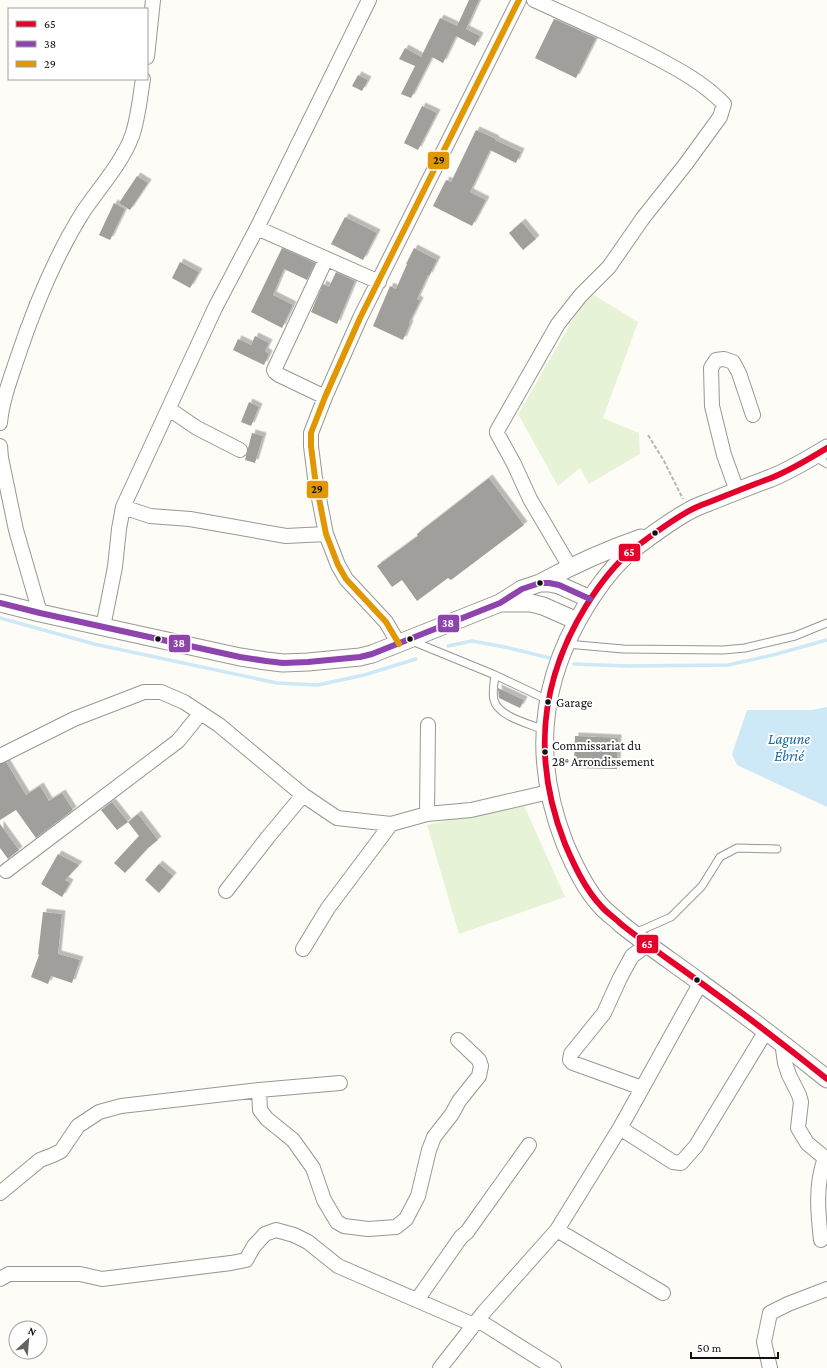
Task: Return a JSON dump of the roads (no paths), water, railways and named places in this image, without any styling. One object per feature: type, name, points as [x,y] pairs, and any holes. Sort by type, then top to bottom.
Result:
[{"type":"street","points":[[148,48],[153,0]]},
{"type":"street","points":[[103,627],[115,567],[123,507],[215,308],[257,228],[369,0]]},
{"type":"street","points":[[405,642],[346,579],[338,565],[326,534],[315,478],[311,433],[325,397],[360,318],[519,0]]},
{"type":"street","points":[[534,0],[627,43],[681,71],[715,95],[724,104],[720,117],[685,165],[643,218],[609,267],[581,295],[558,324],[497,431],[530,499],[570,567]]},
{"type":"street","points":[[0,423],[1,412],[12,374],[47,278],[71,232],[126,149],[132,135],[143,80]]},
{"type":"street","points":[[257,228],[379,282]]},
{"type":"street","points":[[325,397],[279,375],[274,370],[326,259]]},
{"type":"street","points":[[737,491],[724,455],[712,406],[711,368],[716,360],[724,359],[733,362],[739,373],[753,415]]},
{"type":"street","points":[[169,409],[197,428],[240,450]]},
{"type":"street","points":[[0,448],[16,530],[40,613]]},
{"type":"street","points":[[823,456],[688,511],[655,533],[616,565],[606,576],[590,599],[565,644],[556,668],[548,700],[544,730],[544,751],[549,792],[562,836],[579,874],[600,906],[647,945],[701,982],[782,1042],[827,1079]]},
{"type":"street","points":[[123,507],[150,516],[190,519],[286,536],[326,534]]},
{"type":"street","points":[[0,603],[240,657],[283,663],[360,658],[405,642],[500,603],[522,589],[540,583],[570,567],[614,547],[655,533]]},
{"type":"street","points":[[540,583],[559,585],[590,599]]},
{"type":"street","points":[[500,603],[531,603],[543,606],[577,621]]},
{"type":"street","points":[[0,756],[74,719],[144,692],[161,692],[184,702],[200,714],[219,725],[303,796],[337,818],[391,824],[427,814],[471,810],[549,792]]},
{"type":"street","points":[[6,871],[178,741],[200,714]]},
{"type":"street","points":[[427,814],[428,725]]},
{"type":"street","points":[[226,891],[268,837],[303,796]]},
{"type":"street","points":[[303,949],[328,908],[391,824]]},
{"type":"street","points":[[642,1088],[573,1063],[570,1060],[571,1054],[604,1013],[632,956],[647,945]]},
{"type":"street","points":[[440,1368],[476,1322],[557,1230],[620,1128],[701,982]]},
{"type":"street","points":[[620,1128],[673,1162],[681,1163],[696,1146],[766,1031]]},
{"type":"street","points":[[258,1090],[260,1110],[267,1119],[293,1140],[313,1168],[324,1200],[337,1222],[344,1226],[368,1229],[396,1227],[406,1219],[418,1196],[429,1150],[434,1137],[452,1114],[459,1101],[479,1076],[481,1066],[479,1060],[458,1040]]},
{"type":"street","points":[[782,1042],[785,1063],[789,1075],[800,1095],[801,1102],[798,1128],[807,1143],[826,1160],[820,1171],[817,1209],[821,1240]]},
{"type":"street","points":[[0,1193],[40,1160],[61,1151],[78,1126],[99,1112],[121,1106],[258,1090],[340,1084]]},
{"type":"street","points":[[416,1300],[530,1145]]},
{"type":"street","points":[[0,1279],[9,1274],[80,1274],[102,1279],[231,1263],[246,1260],[260,1238],[265,1234],[276,1230],[294,1235],[308,1242],[338,1266],[416,1300],[476,1322],[554,1368]]},
{"type":"street","points":[[557,1230],[663,1292]]},
{"type":"street","points":[[770,1368],[764,1342],[770,1313],[788,1304],[827,1289]]},
{"type":"lane","points":[[565,644],[623,649],[724,650],[745,648],[795,636],[827,623]]},
{"type":"lane","points":[[405,642],[495,675],[548,700]]},
{"type":"lane","points":[[495,675],[494,700],[497,708],[511,717],[544,730]]},
{"type":"lane","points":[[633,934],[671,917],[702,886],[720,857],[737,848],[777,849]]},
{"type":"water","name":"Lagune Ébrié","points":[[827,707],[827,807],[737,765],[732,754],[747,710],[812,710]]},
{"type":"waterway","points":[[0,618],[94,644],[277,683],[318,685],[364,675],[416,659]]},
{"type":"waterway","points":[[574,664],[628,666],[728,665],[773,655],[827,640]]},
{"type":"waterway","points":[[448,646],[472,641],[550,658]]},
{"type":"place","name":"Garage","points":[[548,702]]},
{"type":"place","name":"Commissariat du 28ᵉ Arrondissement","points":[[545,752]]}]
